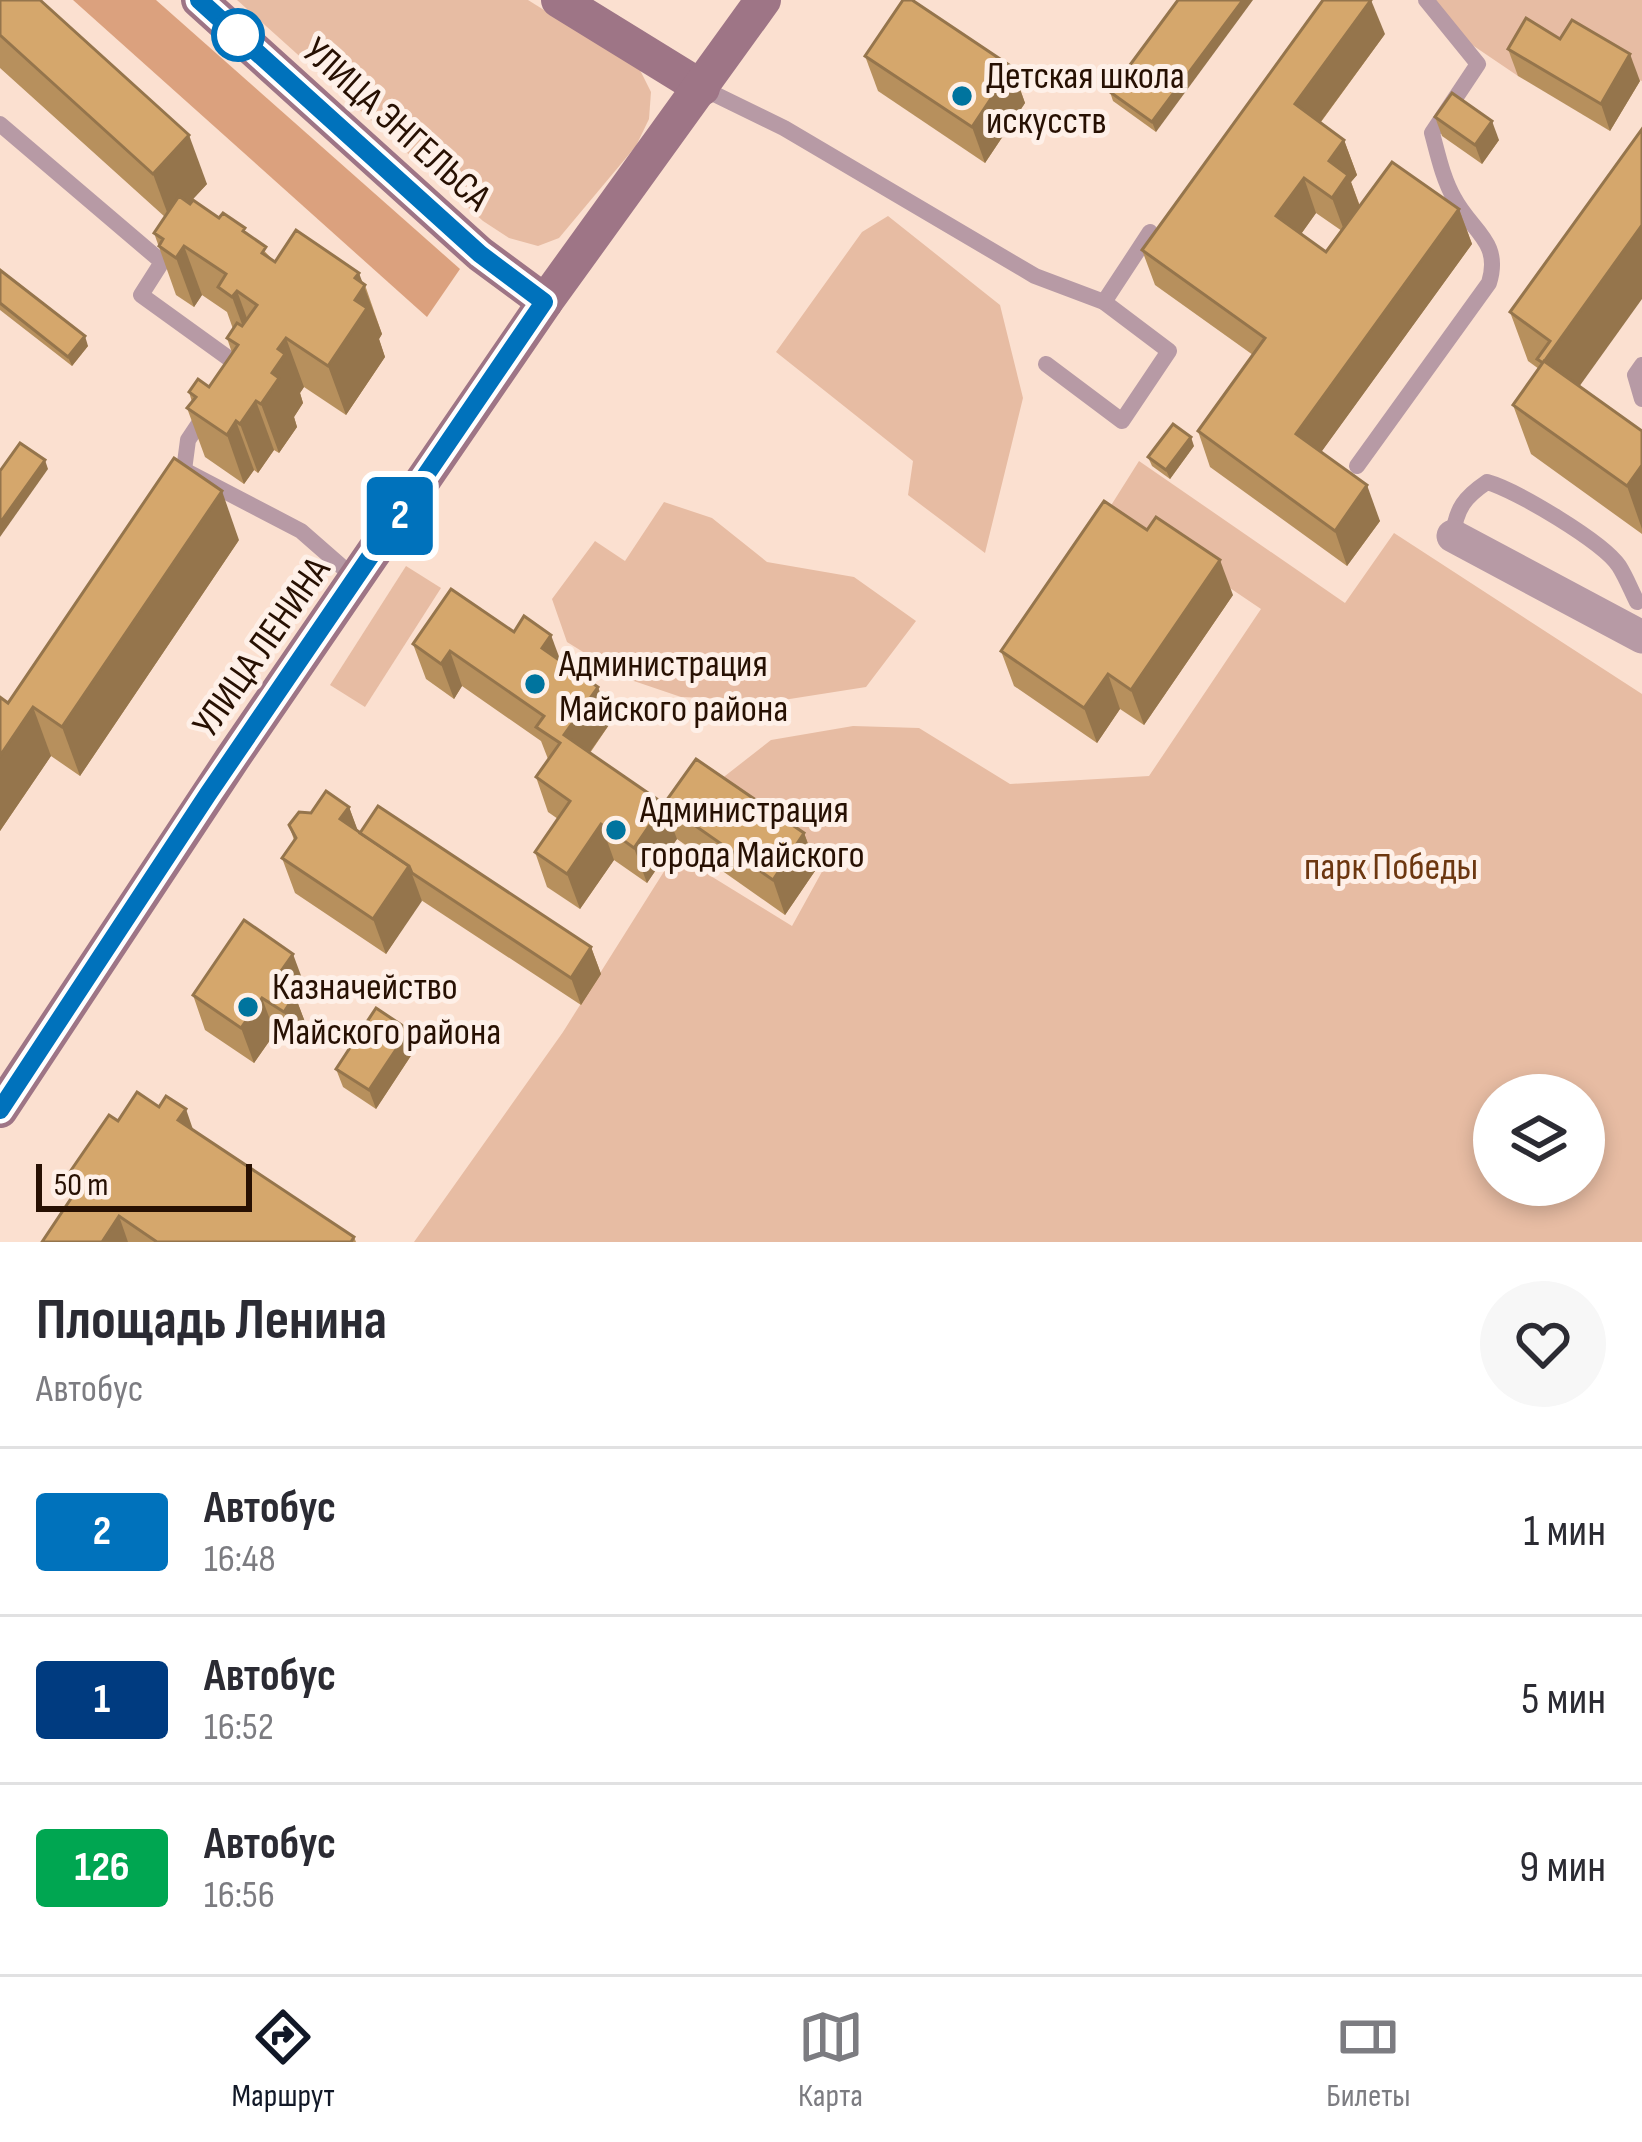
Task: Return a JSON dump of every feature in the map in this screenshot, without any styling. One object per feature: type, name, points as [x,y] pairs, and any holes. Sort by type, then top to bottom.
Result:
[{"type":"street","name":"УЛИЦА ЭНГЕЛЬСА","points":[[199,0],[480,254],[544,302]]},
{"type":"street","points":[[559,0],[702,88]]},
{"type":"street","name":"УЛИЦА ЛЕНИНА","points":[[0,1110],[206,796],[544,302],[763,0]]},
{"type":"street","points":[[1453,536],[1636,614]]},
{"type":"lane","points":[[1357,466],[1489,283],[1495,264],[1489,245],[1454,200],[1432,133],[1478,64],[1426,0]]},
{"type":"lane","points":[[702,88],[784,128],[1035,276],[1104,302],[1169,351],[1122,421],[1046,364]]},
{"type":"lane","points":[[0,124],[163,262],[141,295],[238,365],[226,384]]},
{"type":"lane","points":[[1104,302],[1150,232]]},
{"type":"lane","points":[[1642,365],[1636,374],[1642,399]]},
{"type":"lane","points":[[213,403],[188,440],[180,476],[301,531],[357,580]]},
{"type":"lane","points":[[1453,536],[1455,517],[1465,497],[1487,482],[1503,486],[1617,562],[1636,614]]},
{"type":"green space","points":[[237,0],[528,0],[640,70],[651,92],[649,119],[636,146],[559,238],[538,246],[509,238],[483,221]]},
{"type":"green space","points":[[1426,0],[1642,0],[1642,81],[1536,46],[1518,76],[1453,32]]},
{"type":"green space","points":[[888,216],[1000,305],[1023,398],[985,553],[908,495],[913,461],[776,352],[862,232]]},
{"type":"green space","name":"парк Победы","points":[[1139,461],[1345,603],[1394,533],[1642,694],[1642,1242],[414,1242],[563,1032],[675,854],[792,926],[829,859],[716,783],[771,740],[853,726],[919,728],[1010,784],[1149,776],[1261,609],[1110,507]]},
{"type":"green space","points":[[664,502],[712,518],[767,562],[854,577],[916,621],[866,687],[777,701],[681,697],[625,678],[567,642],[552,599],[595,541],[625,561]]},
{"type":"green space","points":[[406,566],[441,588],[365,707],[330,685]]},
{"type":"shaded area","points":[[73,0],[156,0],[460,269],[427,317]]},
{"type":"building","points":[[0,0],[40,0],[189,135],[153,174],[0,35]]},
{"type":"building","points":[[903,0],[912,0],[1012,67],[972,127],[865,56]]},
{"type":"building","points":[[1178,0],[1243,0],[1152,122],[1110,92]]},
{"type":"building","points":[[1323,0],[1371,0],[1295,104],[1344,140],[1329,161],[1348,175],[1332,198],[1304,178],[1276,216],[1326,252],[1392,162],[1459,209],[1296,434],[1367,485],[1335,531],[1198,431],[1265,338],[1142,250]]},
{"type":"building","points":[[1526,18],[1560,39],[1572,20],[1630,54],[1601,104],[1508,49]]},
{"type":"building","points":[[1452,93],[1492,121],[1475,145],[1435,117]]},
{"type":"building","points":[[1642,129],[1642,225],[1543,363],[1537,359],[1550,341],[1510,312]]},
{"type":"building","points":[[179,196],[219,218],[223,213],[245,228],[266,247],[262,253],[275,262],[296,230],[359,273],[355,278],[365,285],[355,300],[367,308],[328,366],[286,338],[278,349],[285,354],[272,373],[279,378],[261,404],[256,401],[227,435],[187,408],[196,397],[189,392],[198,379],[209,387],[238,345],[227,338],[257,305],[237,291],[232,297],[218,287],[226,274],[184,246],[176,258],[159,246],[163,239],[154,233]]},
{"type":"building","points":[[0,270],[85,336],[68,357],[0,303]]},
{"type":"building","points":[[1544,361],[1642,431],[1642,465],[1627,486],[1513,405]]},
{"type":"building","points":[[1173,424],[1191,437],[1166,470],[1148,457]]},
{"type":"building","points":[[20,443],[45,460],[0,523],[0,471]]},
{"type":"building","points":[[174,458],[222,491],[62,727],[33,707],[0,756],[0,697],[8,703]]},
{"type":"building","points":[[1104,501],[1147,530],[1156,517],[1220,560],[1131,690],[1108,674],[1084,708],[1001,651]]},
{"type":"building","points":[[451,589],[514,632],[524,616],[551,635],[542,648],[598,687],[564,735],[664,804],[634,848],[601,824],[567,874],[535,852],[570,801],[536,777],[560,743],[536,727],[544,716],[450,651],[441,664],[413,644]]},
{"type":"building","points":[[696,759],[804,833],[773,880],[664,804]]},
{"type":"building","points":[[326,791],[349,807],[340,819],[409,866],[373,919],[282,858],[296,838],[289,825],[299,812],[311,813]]},
{"type":"building","points":[[378,806],[591,947],[571,978],[360,833]]},
{"type":"building","points":[[244,920],[293,954],[274,981],[295,995],[284,1012],[262,998],[241,1028],[193,995]]},
{"type":"building","points":[[376,1008],[409,1030],[369,1090],[336,1069]]},
{"type":"building","points":[[137,1092],[159,1107],[166,1096],[186,1109],[178,1120],[354,1237],[351,1242],[157,1242],[119,1216],[102,1242],[42,1242],[78,1188],[65,1179],[109,1115],[118,1121]]},
{"type":"bus line","name":"2","points":[[0,1110],[208,794],[544,302],[480,254],[199,0]]},
{"type":"place","name":"Детская школа искусств","points":[[962,96]]},
{"type":"place","name":"Администрация Майского района","points":[[535,684]]},
{"type":"place","name":"Администрация города Майского","points":[[616,830]]},
{"type":"place","name":"Казначейство Майского района","points":[[248,1007]]}]
